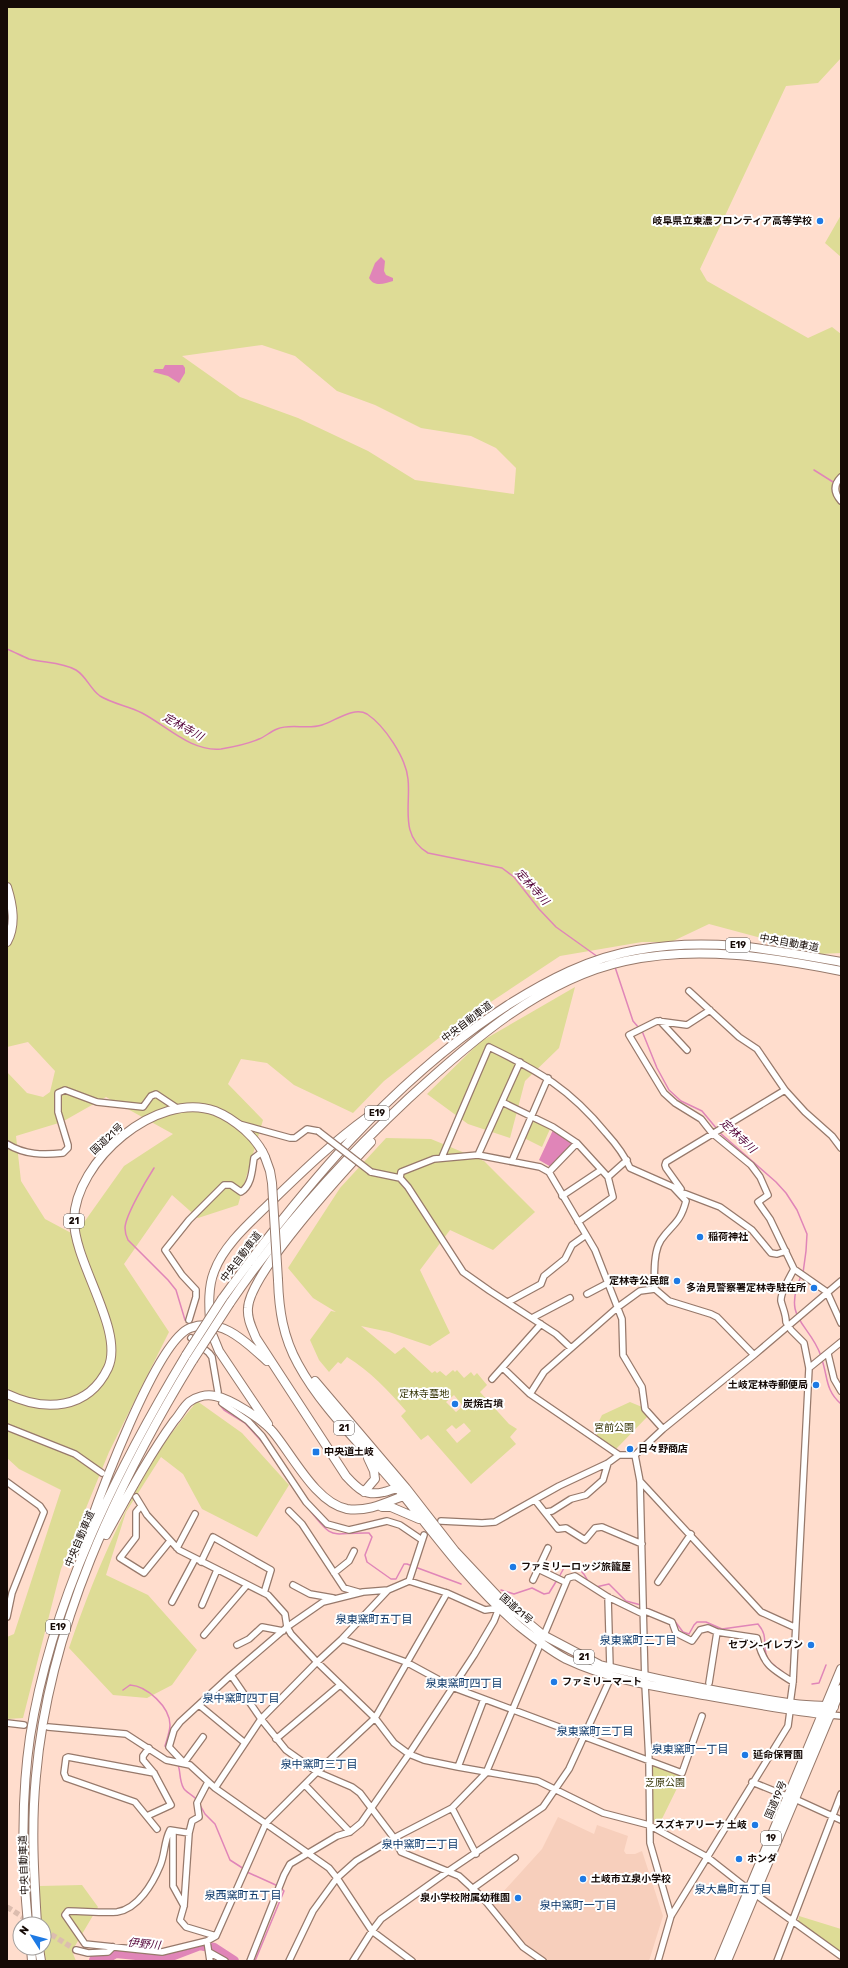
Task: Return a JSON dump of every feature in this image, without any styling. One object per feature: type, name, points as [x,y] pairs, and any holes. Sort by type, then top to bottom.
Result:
[{"type":"highway","points":[[7,887],[11,901],[13,918],[12,934],[7,942]]},
{"type":"highway","name":"中央自動車道","points":[[37,1916],[33,1813],[40,1738],[48,1696],[58,1658],[83,1580],[113,1507],[140,1450],[189,1357],[222,1299],[293,1206],[385,1104],[439,1056],[484,1022],[527,993],[571,970],[603,958],[635,950],[677,944],[722,944],[772,950],[841,962]]},
{"type":"highway","name":"中央自動車道","points":[[27,1916],[23,1852],[23,1813],[27,1760],[38,1695],[63,1612],[90,1538],[133,1446],[189,1357],[268,1251],[342,1164],[420,1088],[467,1047],[499,1022],[531,1001],[575,979],[606,966],[637,958],[691,952],[721,953],[776,959],[841,971]]},
{"type":"highway","points":[[371,1508],[403,1496],[406,1488],[397,1488],[382,1493],[364,1492],[359,1490],[346,1476],[256,1338],[250,1324],[248,1308],[257,1283],[300,1224],[346,1170],[420,1088]]},
{"type":"highway","points":[[385,1104],[324,1151],[240,1233],[223,1255],[214,1273],[209,1305],[210,1326],[220,1351],[272,1432],[316,1489],[327,1499],[347,1509],[391,1507],[424,1521]]},
{"type":"highway","name":"国道21号","points":[[7,1394],[34,1404],[52,1405],[70,1402],[86,1396],[99,1384],[108,1366],[111,1351],[109,1333],[82,1259],[77,1240],[74,1219],[82,1186],[92,1167],[121,1138],[151,1118],[177,1108],[196,1107],[216,1112],[252,1135],[264,1154],[270,1171],[272,1183],[279,1311],[284,1333],[302,1372],[320,1398],[397,1488],[447,1552],[499,1608],[566,1658],[611,1677],[645,1680],[790,1707],[831,1710]]},
{"type":"highway","points":[[63,1612],[98,1498],[148,1385],[173,1341],[189,1328],[208,1326],[223,1328],[241,1338],[273,1366]]},
{"type":"highway","name":"国道21号","points":[[294,1354],[324,1392],[406,1488],[455,1551],[502,1601],[542,1639],[600,1665],[645,1680]]},
{"type":"highway","points":[[83,1580],[109,1530],[162,1438],[188,1403],[199,1397],[214,1396],[241,1408],[272,1432]]},
{"type":"highway","points":[[359,1444],[374,1471],[375,1479],[364,1492]]},
{"type":"highway","name":"国道19号","points":[[831,1710],[841,1669]]},
{"type":"highway","name":"国道19号","points":[[719,1961],[752,1892],[841,1689]]},
{"type":"highway","name":"国道19号","points":[[727,1961],[752,1892]]},
{"type":"street","points":[[841,477],[836,483],[835,488],[836,495],[841,501]]},
{"type":"street","points":[[689,991],[739,1037],[757,1049],[785,1090],[805,1112],[828,1132],[841,1148]]},
{"type":"street","points":[[710,1010],[687,1025],[660,1020],[629,1034],[664,1093],[675,1103],[701,1119],[712,1133],[751,1165],[760,1177],[768,1195],[758,1202],[770,1219],[794,1269],[827,1292],[841,1323]]},
{"type":"street","points":[[660,1020],[687,1050]]},
{"type":"street","points":[[442,1157],[489,1047],[548,1078],[566,1091],[592,1116],[627,1160],[630,1168],[674,1187],[682,1193],[720,1207],[752,1230],[771,1253],[777,1254],[786,1251]]},
{"type":"street","points":[[478,1155],[520,1062]]},
{"type":"street","points":[[512,1161],[548,1078]]},
{"type":"street","points":[[7,1144],[22,1151],[39,1155],[63,1153],[68,1148],[68,1145],[58,1112],[58,1094],[65,1090],[97,1102],[143,1107],[151,1096],[156,1094],[177,1108]]},
{"type":"street","points":[[655,1289],[655,1268],[659,1245],[683,1212],[686,1201],[665,1165],[670,1158],[785,1090]]},
{"type":"street","points":[[502,1102],[553,1127],[577,1143],[608,1177],[613,1197],[578,1222]]},
{"type":"street","points":[[234,1123],[290,1138],[295,1138],[307,1129],[318,1131],[371,1172],[400,1178],[408,1187],[464,1272],[556,1334],[570,1348]]},
{"type":"street","points":[[549,1172],[577,1143]]},
{"type":"street","points":[[189,1320],[196,1297],[196,1290],[182,1275],[165,1250],[189,1220],[224,1185],[231,1185],[241,1192],[246,1188],[251,1176],[254,1158],[264,1154]]},
{"type":"street","points":[[400,1178],[401,1172],[420,1163],[442,1157],[478,1155],[540,1167],[549,1172],[595,1250],[622,1319],[623,1354],[642,1386],[645,1409],[663,1429]]},
{"type":"street","points":[[608,1177],[627,1160]]},
{"type":"street","points":[[562,1196],[601,1170]]},
{"type":"street","points":[[508,1302],[540,1284],[544,1276],[565,1259],[572,1245],[586,1235]]},
{"type":"street","points":[[658,1961],[671,1916],[752,1782],[788,1726],[793,1682],[794,1627],[809,1368],[804,1343],[791,1330],[786,1322],[786,1314],[781,1296],[794,1269]]},
{"type":"street","points":[[503,1368],[530,1394],[619,1455],[635,1455],[663,1429],[789,1326],[841,1281]]},
{"type":"street","points":[[587,1294],[608,1283]]},
{"type":"street","points":[[530,1394],[544,1372],[618,1307],[640,1291],[655,1289],[669,1301],[717,1317],[754,1355]]},
{"type":"street","points":[[532,1318],[570,1298]]},
{"type":"street","points":[[492,1379],[540,1324]]},
{"type":"street","points":[[191,1338],[212,1357],[218,1392]]},
{"type":"street","points":[[809,1368],[841,1342]]},
{"type":"street","points":[[828,1354],[834,1380],[841,1391]]},
{"type":"street","points":[[222,1403],[248,1421],[262,1436],[306,1502],[327,1524],[349,1530],[387,1521],[400,1525],[423,1538],[409,1580]]},
{"type":"street","points":[[7,1427],[75,1454],[102,1474]]},
{"type":"street","points":[[441,1521],[482,1523],[495,1522],[558,1486],[608,1463],[619,1455]]},
{"type":"street","points":[[635,1455],[640,1481],[645,1680],[649,1761],[649,1825],[651,1851],[671,1916]]},
{"type":"street","points":[[546,1512],[552,1511],[571,1500],[586,1495],[603,1480],[608,1463]]},
{"type":"street","points":[[640,1481],[691,1534],[761,1612],[794,1627]]},
{"type":"street","points":[[7,1482],[40,1506],[44,1512],[12,1593],[7,1617]]},
{"type":"street","points":[[136,1497],[146,1515],[177,1548],[195,1559],[268,1595],[285,1614],[285,1629]]},
{"type":"street","points":[[535,1500],[558,1528],[566,1528],[585,1540],[594,1528],[602,1527],[642,1544]]},
{"type":"street","points":[[141,1506],[136,1512],[136,1537],[120,1558],[144,1573],[170,1541]]},
{"type":"street","points":[[289,1511],[302,1524],[344,1588],[360,1592]]},
{"type":"street","points":[[177,1548],[195,1514]]},
{"type":"street","points":[[658,1582],[691,1534]]},
{"type":"street","points":[[201,1562],[213,1538],[271,1570],[264,1593]]},
{"type":"street","points":[[533,1580],[548,1548]]},
{"type":"street","points":[[334,1573],[349,1561],[354,1551]]},
{"type":"street","points":[[172,1602],[195,1559]]},
{"type":"street","points":[[538,1569],[563,1581]]},
{"type":"street","points":[[202,1605],[217,1570]]},
{"type":"street","points":[[289,1961],[314,1911],[337,1878],[356,1861],[394,1838],[452,1808],[486,1773],[542,1639],[563,1581],[571,1576],[575,1576],[608,1597],[643,1612],[672,1622],[676,1633],[692,1641],[700,1630],[708,1628],[717,1632],[757,1638],[761,1655],[767,1664],[793,1682]]},
{"type":"street","points":[[180,1763],[169,1747],[174,1730],[231,1675],[285,1629],[324,1602],[360,1592],[388,1590],[409,1580],[447,1593],[485,1610],[499,1608],[494,1621],[474,1655],[409,1754],[361,1823],[350,1832],[337,1836],[290,1864],[250,1961]]},
{"type":"street","points":[[204,1635],[247,1585]]},
{"type":"street","points":[[293,1585],[310,1594],[334,1598]]},
{"type":"street","points":[[215,1788],[261,1719],[317,1662],[342,1640],[388,1590]]},
{"type":"street","points":[[189,1833],[170,1830],[161,1865],[148,1889],[131,1906],[119,1912],[68,1911],[65,1915],[85,1944],[162,1952],[207,1942],[216,1936],[266,1823],[317,1772],[375,1718],[447,1593]]},
{"type":"street","points":[[608,1597],[610,1668]]},
{"type":"street","points":[[237,1645],[249,1639],[262,1627],[285,1629],[375,1718],[394,1743],[409,1754],[424,1760],[486,1773],[496,1772],[538,1781],[603,1813],[649,1825],[707,1857],[792,1922],[841,1956]]},
{"type":"street","points":[[709,1683],[717,1632]]},
{"type":"street","points":[[342,1640],[406,1662],[452,1687],[682,1773],[702,1716]]},
{"type":"street","points":[[231,1675],[261,1719],[286,1750],[317,1772],[360,1793],[394,1838],[401,1852],[458,1876],[483,1898],[523,1947],[543,1961]]},
{"type":"street","points":[[353,1961],[381,1919],[447,1872],[543,1808],[569,1769],[611,1677]]},
{"type":"street","points":[[276,1739],[340,1685]]},
{"type":"street","points":[[458,1767],[484,1699]]},
{"type":"street","points":[[199,1705],[245,1743]]},
{"type":"street","points":[[831,1710],[841,1716]]},
{"type":"street","points":[[7,1723],[24,1725]]},
{"type":"street","points":[[48,1727],[126,1734],[166,1760],[190,1765],[215,1788],[309,1852],[329,1868],[372,1931],[412,1961]]},
{"type":"street","points":[[180,1763],[203,1737]]},
{"type":"street","points":[[147,1816],[171,1806],[154,1773],[143,1760],[143,1756],[149,1748]]},
{"type":"street","points":[[154,1773],[66,1758],[64,1773],[66,1778],[135,1802],[157,1829]]},
{"type":"street","points":[[208,1782],[197,1804],[199,1817],[192,1821],[189,1833],[184,1906],[180,1920],[186,1927],[216,1936]]},
{"type":"street","points":[[752,1782],[841,1820]]},
{"type":"street","points":[[305,1785],[350,1832]]},
{"type":"street","points":[[777,1961],[841,1794]]},
{"type":"street","points":[[452,1808],[476,1854]]},
{"type":"street","points":[[173,1831],[173,1886],[184,1906]]},
{"type":"street","points":[[472,1888],[515,1858]]},
{"type":"street","points":[[207,1942],[210,1961]]},
{"type":"street","points":[[76,1950],[88,1953],[108,1952],[113,1947]]},
{"type":"street","points":[[209,1952],[225,1961]]},
{"type":"shaded area","points":[[381,257],[385,261],[384,271],[386,275],[393,278],[393,281],[383,284],[376,284],[369,278],[375,263]]},
{"type":"shaded area","points":[[165,365],[183,365],[185,368],[185,373],[179,383],[168,376],[153,372],[155,369],[163,369]]},
{"type":"shaded area","points":[[553,1130],[574,1144],[551,1167],[539,1160]]},
{"type":"shaded area","name":"土岐市立泉小学校","points":[[558,1817],[594,1834],[597,1825],[628,1836],[624,1851],[626,1854],[635,1854],[642,1851],[663,1916],[649,1961],[549,1961],[526,1946],[492,1904],[542,1849]]},
{"type":"green space","points":[[7,7],[841,7],[841,58],[818,83],[786,86],[700,269],[707,281],[808,338],[832,327],[841,334],[841,953],[820,954],[709,924],[671,942],[642,942],[560,956],[453,1027],[384,1081],[353,1113],[294,1085],[267,1063],[241,1059],[228,1084],[263,1120],[238,1205],[198,1218],[172,1195],[124,1264],[169,1332],[109,1452],[61,1569],[23,1718],[7,1719],[7,1637],[14,1634],[61,1490],[19,1469],[7,1458],[7,1072],[27,1093],[43,1097],[50,1092],[55,1071],[28,1042],[7,1047],[7,936],[15,904],[7,898]],"holes":[[[262,345],[295,356],[337,391],[375,405],[421,428],[471,436],[496,448],[516,468],[514,494],[415,480],[368,451],[298,418],[240,397],[182,356]],[[106,1097],[173,1134],[124,1166],[75,1235],[45,1219],[21,1181],[16,1136],[62,1122]]]},
{"type":"green space","points":[[841,215],[841,257],[825,243]]},
{"type":"green space","points":[[575,987],[559,1048],[525,1081],[510,1138],[468,1124],[427,1094],[480,1042]]},
{"type":"green space","points":[[533,1119],[550,1129],[542,1147],[524,1138]]},
{"type":"green space","name":"定林寺墓地","points":[[386,1138],[431,1139],[484,1161],[535,1212],[493,1250],[450,1230],[420,1270],[450,1333],[430,1346],[389,1332],[361,1326],[395,1354],[404,1347],[432,1373],[435,1371],[437,1373],[440,1371],[446,1376],[453,1370],[455,1372],[457,1370],[464,1378],[471,1372],[474,1376],[477,1373],[487,1385],[480,1392],[509,1424],[517,1429],[510,1437],[516,1444],[471,1484],[428,1435],[421,1440],[401,1416],[406,1411],[371,1375],[347,1357],[341,1364],[338,1362],[329,1372],[319,1360],[310,1340],[331,1311],[336,1312],[313,1298],[288,1268],[340,1188]],"holes":[[[454,1395],[463,1406],[456,1412],[446,1402]],[[464,1423],[471,1431],[457,1443],[446,1430],[452,1425],[456,1429]]]},
{"type":"green space","points":[[197,1401],[242,1433],[289,1485],[257,1537],[202,1509],[183,1474],[161,1457],[126,1512],[106,1575],[148,1595],[197,1650],[172,1685],[147,1698],[113,1695],[69,1648],[107,1549],[130,1501],[161,1448]]},
{"type":"green space","name":"宮前公園","points":[[630,1402],[642,1407],[648,1416],[616,1449],[597,1436],[597,1425],[602,1415]]},
{"type":"green space","name":"芝原公園","points":[[655,1765],[683,1776],[659,1825],[653,1821],[652,1767]]},
{"type":"green space","points":[[82,1885],[98,1907],[72,1951],[76,1961],[44,1961],[43,1956],[52,1956],[52,1916],[40,1916],[40,1886]]},
{"type":"green space","points":[[799,1916],[841,1929],[841,1952],[798,1922]]},
{"type":"waterway","points":[[814,470],[841,487]]},
{"type":"waterway","name":"定林寺川","points":[[7,649],[29,659],[71,667],[80,673],[100,696],[142,713],[189,742],[210,749],[221,749],[255,741],[282,727],[311,727],[322,725],[350,713],[362,712],[367,714],[381,726],[394,743],[403,762],[409,789],[408,819],[413,838],[419,846],[428,853],[502,868],[514,877],[539,909],[556,927],[598,957]]},
{"type":"waterway","name":"定林寺川","points":[[615,967],[633,1021],[639,1028]]},
{"type":"waterway","name":"定林寺川","points":[[642,1031],[657,1068],[669,1090],[681,1101],[702,1111],[717,1129]]},
{"type":"waterway","name":"定林寺川","points":[[719,1132],[776,1182],[786,1193],[797,1210],[807,1234],[803,1273]]},
{"type":"waterway","points":[[154,1168],[129,1215],[126,1222],[125,1233],[128,1240],[176,1290],[185,1320]]},
{"type":"waterway","name":"定林寺川","points":[[801,1276],[794,1302],[796,1312],[799,1320],[810,1335],[821,1356]]},
{"type":"waterway","name":"定林寺川","points":[[822,1360],[832,1394],[841,1404]]},
{"type":"waterway","points":[[213,1376],[215,1390]]},
{"type":"waterway","points":[[219,1404],[224,1410],[245,1423],[263,1443]]},
{"type":"waterway","points":[[309,1509],[317,1520],[329,1531],[340,1534],[369,1533],[372,1537],[365,1555],[367,1562],[391,1579],[396,1579],[404,1564],[407,1564],[461,1584]]},
{"type":"waterway","points":[[559,1577],[565,1566],[570,1564],[581,1570],[588,1581]]},
{"type":"waterway","points":[[501,1590],[514,1594],[532,1588],[544,1594],[549,1593],[557,1580]]},
{"type":"waterway","points":[[596,1587],[609,1584],[626,1601],[641,1605]]},
{"type":"waterway","points":[[644,1607],[674,1620],[683,1632],[689,1634],[697,1622],[706,1622],[722,1629],[758,1624],[763,1633],[768,1659],[783,1672]]},
{"type":"waterway","points":[[812,1684],[819,1683],[826,1665]]},
{"type":"waterway","points":[[123,1690],[130,1685],[137,1686],[150,1693],[162,1705],[169,1718],[170,1725],[165,1746],[167,1749]]},
{"type":"waterway","points":[[178,1765],[183,1787],[197,1800]]},
{"type":"waterway","points":[[200,1805],[205,1814],[215,1824],[230,1860],[244,1869]]},
{"type":"waterway","points":[[247,1872],[278,1886]]},
{"type":"waterway","points":[[255,1961],[284,1891],[281,1888]]},
{"type":"waterway","name":"伊野川","points":[[94,1960],[102,1961],[116,1953],[166,1958],[200,1945],[214,1948],[234,1961]]},
{"type":"tunnel","points":[[7,1907],[21,1916]]},
{"type":"tunnel","points":[[52,1935],[76,1950]]},
{"type":"place","name":"岐阜県立東濃フロンティア高等学校","points":[[820,221]]},
{"type":"place","name":"稲荷神社","points":[[700,1237]]},
{"type":"place","name":"定林寺公民館","points":[[677,1281]]},
{"type":"place","name":"多治見警察署定林寺駐在所","points":[[814,1288]]},
{"type":"place","name":"土岐定林寺郵便局","points":[[816,1385]]},
{"type":"place","name":"炭焼古墳","points":[[455,1404]]},
{"type":"place","name":"日々野商店","points":[[630,1449]]},
{"type":"place","name":"中央道土岐","points":[[316,1452]]},
{"type":"place","name":"ファミリーロッジ旅籠屋","points":[[513,1567]]},
{"type":"place","name":"セブン-イレブン","points":[[811,1645]]},
{"type":"place","name":"ファミリーマート","points":[[554,1682]]},
{"type":"place","name":"延命保育園","points":[[745,1755]]},
{"type":"place","name":"スズキアリーナ 土岐","points":[[755,1825]]},
{"type":"place","name":"ホンダ","points":[[739,1859]]},
{"type":"place","name":"土岐市立泉小学校","points":[[583,1879]]},
{"type":"place","name":"泉小学校附属幼稚園","points":[[518,1898]]},
{"type":"district","name":"泉東窯町五丁目","points":[[374,1619]]},
{"type":"district","name":"泉東窯町二丁目","points":[[638,1640]]},
{"type":"district","name":"泉東窯町四丁目","points":[[464,1683]]},
{"type":"district","name":"泉中窯町四丁目","points":[[241,1698]]},
{"type":"district","name":"泉東窯町三丁目","points":[[595,1731]]},
{"type":"district","name":"泉東窯町一丁目","points":[[690,1749]]},
{"type":"district","name":"泉中窯町三丁目","points":[[319,1764]]},
{"type":"district","name":"泉中窯町二丁目","points":[[420,1844]]},
{"type":"district","name":"泉大島町五丁目","points":[[733,1889]]},
{"type":"district","name":"泉西窯町五丁目","points":[[243,1895]]},
{"type":"district","name":"泉中窯町一丁目","points":[[578,1905]]}]
